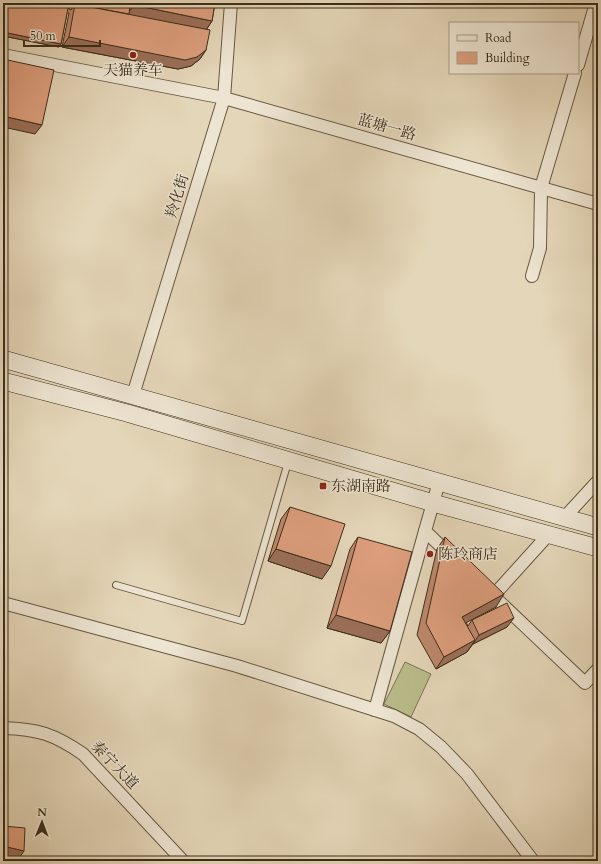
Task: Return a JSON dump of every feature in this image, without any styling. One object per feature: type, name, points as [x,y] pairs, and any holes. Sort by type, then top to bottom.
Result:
[{"type":"main road","points":[[3,359],[598,527]]},
{"type":"main road","points":[[3,381],[127,413],[433,503],[598,548]]},
{"type":"street","name":"羚化街","points":[[132,395],[224,98],[231,3]]},
{"type":"street","points":[[579,62],[596,3]]},
{"type":"street","name":"蓝塘一路","points":[[3,55],[224,98],[598,204]]},
{"type":"street","points":[[532,276],[540,248],[541,188],[576,74]]},
{"type":"street","points":[[565,517],[598,481]]},
{"type":"street","points":[[375,710],[439,482]]},
{"type":"street","points":[[425,531],[459,563]]},
{"type":"street","points":[[493,596],[549,534]]},
{"type":"street","points":[[482,585],[585,683],[598,669]]},
{"type":"street","points":[[3,604],[237,666],[394,716],[419,729],[467,774],[533,861]]},
{"type":"street","name":"秦宁大道","points":[[3,728],[17,728],[45,733],[63,740],[83,754],[183,861]]},
{"type":"lane","points":[[116,585],[242,621],[289,460]]},
{"type":"green space","points":[[405,662],[431,674],[411,717],[384,704]]},
{"type":"building","points":[[3,3],[69,3],[61,44],[3,32]]},
{"type":"building","points":[[71,3],[113,3],[130,6],[129,14],[75,4],[71,10],[69,9]]},
{"type":"building","points":[[134,3],[215,3],[212,21],[134,5]]},
{"type":"building","points":[[75,4],[210,30],[206,50],[197,57],[185,60],[69,37]]},
{"type":"building","points":[[3,59],[54,70],[42,125],[3,116]]},
{"type":"building","points":[[290,507],[345,524],[331,566],[276,549]]},
{"type":"building","points":[[358,537],[412,552],[390,631],[336,615]]},
{"type":"building","points":[[445,537],[504,594],[462,617],[475,640],[444,657],[426,623]]},
{"type":"building","points":[[507,603],[514,618],[479,635],[472,620]]},
{"type":"building","points":[[3,826],[25,828],[24,851],[3,846]]},
{"type":"place","name":"天猫养车","points":[[133,55]]},
{"type":"place","name":"东湖南路","points":[[323,486]]},
{"type":"place","name":"陈玲商店","points":[[430,554]]}]
